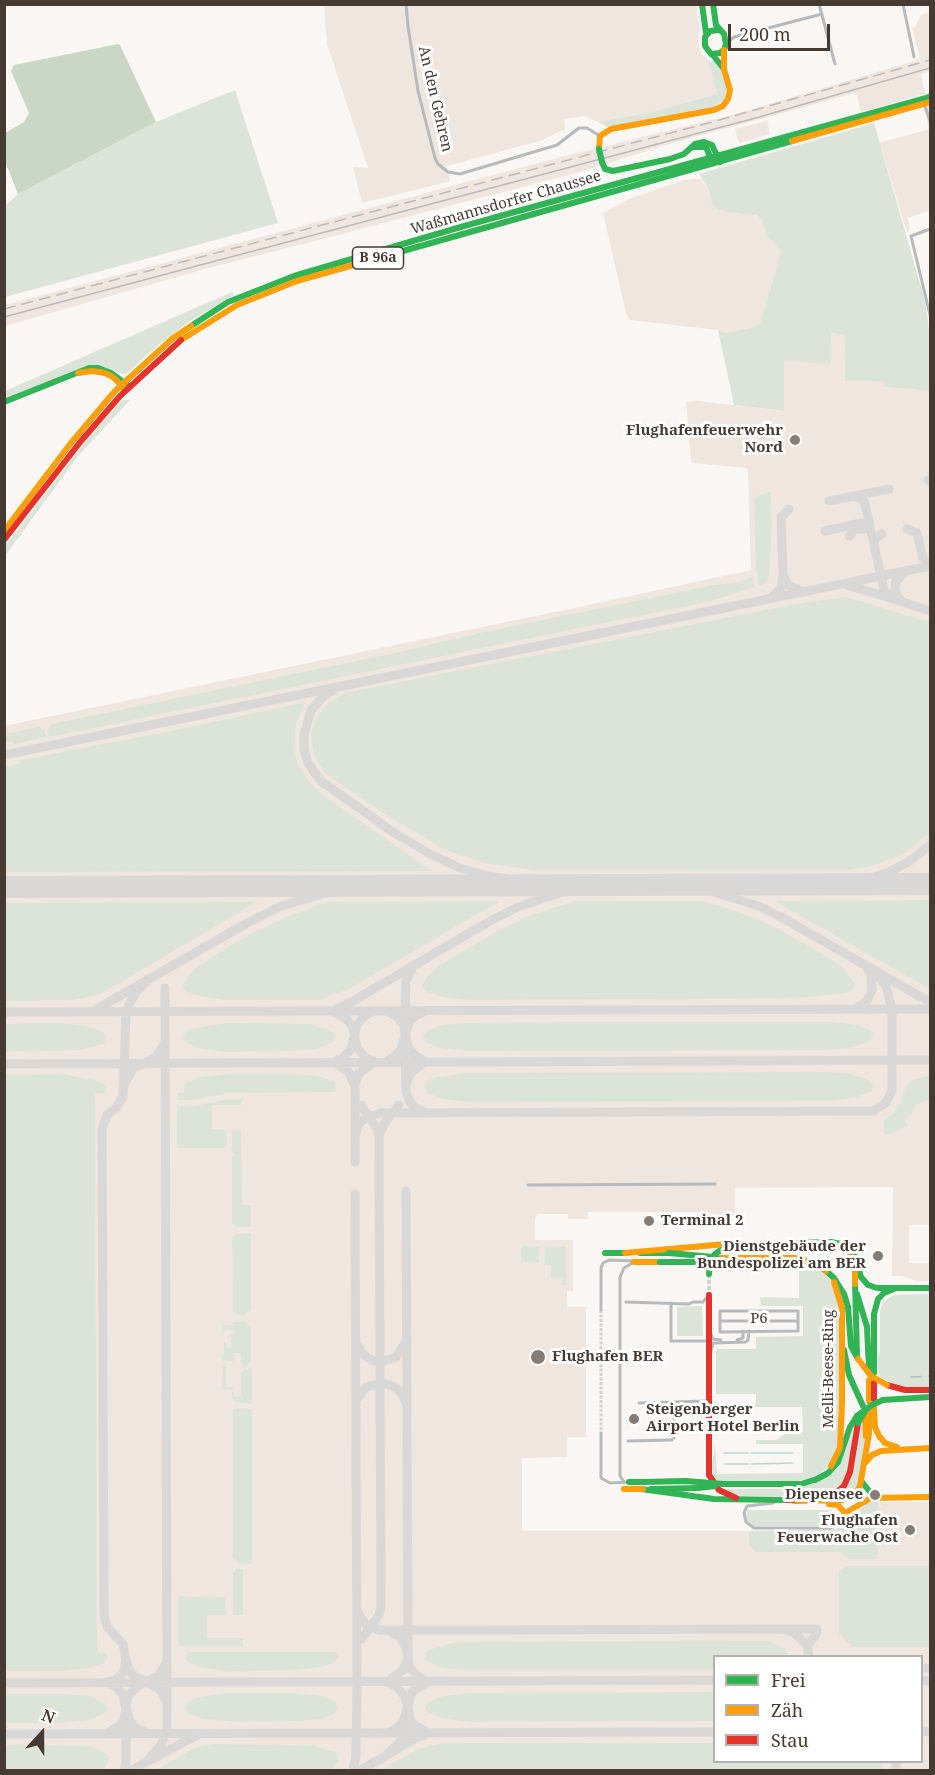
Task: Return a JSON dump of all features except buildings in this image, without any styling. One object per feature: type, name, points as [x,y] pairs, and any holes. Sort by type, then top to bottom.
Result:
[{"type":"main road","points":[[702,4],[707,34],[705,46],[724,69]]},
{"type":"main road","points":[[713,4],[725,47],[724,69],[729,95],[725,104],[720,108],[611,129],[600,136],[599,149],[605,169],[613,171],[670,159],[684,154],[693,147],[706,147],[715,159]]},
{"type":"main road","points":[[707,34],[710,31],[721,32]]},
{"type":"main road","points":[[711,54],[716,54],[725,47]]},
{"type":"main road","name":"Waßmannsdorfer Chaussee","points":[[4,531],[71,443],[167,343],[228,302],[294,276],[464,226],[926,102],[930,97]]},
{"type":"main road","points":[[4,402],[84,369],[98,368],[111,372],[125,386]]},
{"type":"main road","name":"Waßmannsdorfer Chaussee","points":[[4,540],[125,386]]},
{"type":"main road","points":[[625,1253],[731,1244],[835,1242],[849,1250],[857,1259],[861,1277],[868,1285],[877,1288],[930,1288]]},
{"type":"main road","points":[[709,1274],[710,1263],[715,1254],[731,1244]]},
{"type":"main road","points":[[849,1250],[855,1265],[855,1334],[858,1359]]},
{"type":"main road","points":[[605,1253],[684,1253],[717,1258],[795,1258],[810,1262],[824,1269],[839,1284],[846,1300],[852,1351],[871,1376],[887,1385],[904,1390],[930,1390]]},
{"type":"main road","points":[[636,1262],[694,1262],[717,1258]]},
{"type":"main road","name":"Melli-Beese-Ring","points":[[815,1480],[831,1466],[840,1448],[842,1338],[840,1297],[834,1282],[824,1269]]},
{"type":"main road","points":[[855,1282],[867,1327],[871,1370],[875,1306],[881,1296],[896,1288]]},
{"type":"main road","points":[[709,1295],[709,1474],[721,1492],[732,1497],[778,1500]]},
{"type":"main road","points":[[842,1338],[846,1364],[869,1407],[879,1436],[885,1443],[902,1448]]},
{"type":"main road","points":[[626,1484],[641,1489],[714,1499],[842,1500],[855,1494],[861,1481],[869,1434],[871,1381]]},
{"type":"main road","points":[[626,1484],[686,1481],[723,1484],[790,1484],[815,1480],[828,1473],[838,1462],[850,1427],[869,1407],[883,1400],[930,1397]]},
{"type":"main road","points":[[787,1500],[825,1497],[836,1493],[844,1486],[850,1472],[858,1420]]},
{"type":"main road","points":[[864,1461],[877,1452],[902,1448],[930,1448]]},
{"type":"main road","points":[[861,1481],[874,1497]]},
{"type":"main road","points":[[641,1489],[698,1488],[723,1484]]},
{"type":"main road","points":[[787,1500],[797,1503],[835,1504],[840,1506],[845,1513],[851,1511],[865,1499],[874,1497],[930,1497]]},
{"type":"street","name":"An den Gehren","points":[[406,4],[418,91],[435,158],[438,164],[448,172],[460,174],[550,147],[564,141],[579,128],[586,128],[600,136]]},
{"type":"street","points":[[819,4],[835,64]]},
{"type":"street","points":[[903,4],[914,57]]},
{"type":"street","points":[[725,47],[734,37],[822,14]]},
{"type":"street","points":[[721,32],[734,37]]},
{"type":"street","points":[[926,102],[930,121]]},
{"type":"street","points":[[930,229],[911,236],[930,315]]},
{"type":"street","points":[[528,1185],[715,1184]]},
{"type":"street","points":[[601,1310],[603,1263],[609,1260],[636,1262]]},
{"type":"street","points":[[626,1484],[620,1476],[620,1277],[624,1268],[636,1262]]},
{"type":"street","points":[[626,1302],[689,1304],[703,1302],[709,1295]]},
{"type":"street","points":[[671,1302],[671,1341],[709,1341]]},
{"type":"street","points":[[703,1302],[709,1311]]},
{"type":"street","name":"P6","points":[[720,1311],[798,1311],[798,1331],[720,1332],[720,1321],[720,1311]]},
{"type":"street","name":"P6","points":[[720,1321],[798,1321]]},
{"type":"street","points":[[709,1328],[712,1338],[717,1340],[740,1340],[743,1338],[743,1331]]},
{"type":"street","points":[[709,1359],[713,1343],[746,1342],[749,1331]]},
{"type":"street","points":[[639,1403],[709,1401]]},
{"type":"street","points":[[627,1441],[673,1439],[674,1402]]},
{"type":"street","points":[[601,1434],[601,1478],[610,1483],[626,1484]]},
{"type":"street","points":[[778,1500],[773,1503],[747,1506],[744,1513],[746,1522],[754,1528],[831,1528],[842,1523],[845,1513]]},
{"type":"shaded area","points":[[324,5],[696,5],[701,53],[708,60],[717,94],[652,112],[598,122],[584,116],[564,119],[565,129],[540,141],[446,166],[450,181],[362,203],[353,167],[368,168],[327,44]]},
{"type":"shaded area","points":[[929,12],[930,71],[921,74],[925,94],[930,92],[930,217],[928,211],[907,218],[910,227],[907,233],[880,143],[929,129],[922,101],[924,94],[861,112],[856,93],[676,142],[573,174],[198,271],[5,326],[5,305],[565,156],[732,115],[911,62],[920,58],[912,28],[915,27],[921,15]]},
{"type":"shaded area","points":[[708,60],[711,62],[713,60],[722,68],[727,87],[725,99],[715,107],[609,128],[598,122],[652,112],[717,94]]},
{"type":"shaded area","points":[[235,90],[278,223],[5,297],[5,206],[18,194],[156,122]]},
{"type":"shaded area","points":[[767,121],[770,134],[739,143],[735,129]]},
{"type":"shaded area","points":[[874,123],[925,301],[929,329],[930,391],[884,387],[884,382],[845,381],[844,335],[831,333],[830,364],[784,361],[784,411],[734,405],[718,330],[726,333],[754,327],[761,321],[781,252],[766,235],[762,220],[756,215],[729,213],[718,209],[712,203],[708,188],[699,174]]},
{"type":"shaded area","points":[[701,179],[708,188],[709,195],[729,213],[755,215],[762,220],[766,235],[781,252],[761,321],[754,327],[726,333],[718,330],[629,320],[603,213],[631,198],[684,180]]},
{"type":"shaded area","points":[[232,292],[234,295],[190,321],[158,345],[125,375],[100,366],[85,366],[5,399],[5,391]]},
{"type":"shaded area","points":[[830,333],[844,334],[845,381],[884,382],[884,387],[930,391],[930,1225],[909,1225],[909,1263],[930,1263],[930,1281],[916,1281],[902,1276],[892,1276],[893,1187],[735,1188],[735,1224],[711,1224],[710,1212],[588,1212],[588,1219],[568,1219],[568,1214],[538,1214],[535,1218],[535,1240],[573,1240],[573,1291],[567,1291],[567,1307],[586,1307],[586,1437],[567,1437],[567,1457],[522,1458],[522,1531],[749,1531],[749,1546],[755,1552],[878,1554],[878,1502],[930,1502],[930,1770],[5,1770],[4,726],[751,570],[748,470],[691,461],[686,402],[698,401],[783,411],[784,361]]},
{"type":"shaded area","points":[[122,400],[130,400],[78,456],[5,556],[5,546],[88,438]]},
{"type":"shaded area","points":[[771,492],[772,528],[769,576],[766,583],[759,586],[756,570],[754,498]]},
{"type":"shaded area","points":[[753,577],[755,587],[711,601],[49,737],[47,731],[52,724],[395,653],[480,633],[714,585],[736,583]]},
{"type":"shaded area","points":[[846,597],[930,622],[930,833],[904,853],[873,866],[846,870],[534,870],[485,863],[445,850],[377,809],[325,773],[314,755],[311,733],[319,714],[330,702],[345,693],[796,604]]},
{"type":"shaded area","points":[[306,702],[296,723],[294,748],[297,762],[306,778],[320,793],[432,871],[5,872],[5,767],[20,764],[21,760]]},
{"type":"shaded area","points":[[39,727],[45,731],[46,737],[14,744],[13,742],[5,743],[5,734]]},
{"type":"shaded area","points":[[930,900],[930,989],[774,901]]},
{"type":"shaded area","points":[[500,901],[349,989],[318,1000],[223,1000],[190,994],[182,986],[194,970],[211,957],[249,935],[286,917],[328,902]]},
{"type":"shaded area","points":[[575,901],[703,901],[739,912],[777,928],[828,957],[844,969],[855,984],[853,989],[847,993],[799,998],[470,1000],[444,997],[425,991],[422,985],[428,976],[446,961],[501,929],[531,915]]},
{"type":"shaded area","points":[[257,902],[101,994],[73,1000],[5,1001],[5,903]]},
{"type":"shaded area","points":[[559,1022],[832,1022],[856,1025],[870,1030],[873,1034],[871,1040],[854,1047],[827,1050],[468,1051],[441,1048],[425,1042],[423,1037],[428,1030],[443,1025]]},
{"type":"shaded area","points":[[60,1023],[102,1031],[106,1037],[105,1041],[103,1044],[80,1050],[5,1052],[5,1024]]},
{"type":"shaded area","points":[[226,1023],[309,1024],[330,1030],[336,1036],[333,1042],[317,1049],[291,1051],[227,1052],[202,1049],[183,1040],[185,1032],[192,1029]]},
{"type":"shaded area","points":[[832,1072],[867,1079],[873,1086],[872,1091],[854,1098],[829,1101],[471,1102],[442,1099],[427,1093],[424,1087],[433,1078],[466,1073]]},
{"type":"shaded area","points":[[62,1074],[98,1081],[106,1088],[105,1093],[95,1094],[97,1652],[107,1653],[108,1657],[104,1663],[90,1668],[62,1671],[5,1671],[5,1075]]},
{"type":"shaded area","points":[[229,1074],[318,1076],[335,1083],[336,1089],[335,1092],[227,1093],[195,1100],[177,1100],[177,1093],[184,1093],[184,1086],[187,1082],[201,1077]]},
{"type":"shaded area","points":[[930,1075],[930,1099],[915,1106],[913,1112],[905,1120],[908,1126],[884,1136],[884,1120],[894,1113],[908,1085],[913,1080]]},
{"type":"shaded area","points":[[228,1099],[242,1099],[241,1105],[212,1105],[212,1129],[226,1130],[227,1142],[224,1148],[177,1148],[177,1106],[195,1106]]},
{"type":"shaded area","points":[[232,1130],[241,1130],[242,1205],[251,1205],[251,1227],[237,1227],[232,1223],[232,1156],[234,1153],[232,1153]]},
{"type":"shaded area","points":[[251,1233],[251,1309],[246,1315],[237,1315],[233,1311],[232,1237],[237,1234]]},
{"type":"shaded area","points":[[524,1246],[566,1247],[566,1285],[562,1285],[562,1278],[551,1278],[551,1265],[545,1264],[544,1247],[540,1247],[539,1262],[521,1262],[521,1249]]},
{"type":"shaded area","points":[[716,1263],[805,1263],[825,1273],[838,1292],[840,1301],[839,1447],[828,1467],[815,1477],[798,1481],[715,1482],[712,1467],[715,1444],[717,1474],[803,1473],[803,1444],[756,1444],[756,1440],[776,1440],[785,1434],[803,1432],[802,1407],[753,1407],[752,1404],[756,1404],[756,1394],[716,1394],[716,1349],[756,1349],[756,1337],[803,1336],[803,1306],[761,1306],[760,1297],[799,1298],[799,1271],[715,1271]]},
{"type":"shaded area","points":[[930,1294],[930,1387],[907,1387],[885,1381],[878,1375],[880,1312],[883,1302],[894,1295]]},
{"type":"shaded area","points":[[702,1306],[703,1336],[677,1336],[677,1307]]},
{"type":"shaded area","points":[[233,1322],[246,1322],[251,1328],[251,1362],[242,1368],[241,1353],[234,1353],[234,1361],[222,1360],[224,1343],[226,1343],[226,1348],[231,1348],[231,1334],[235,1333],[234,1330],[222,1330],[222,1326],[233,1325]]},
{"type":"shaded area","points":[[223,1366],[226,1366],[226,1387],[234,1387],[234,1397],[241,1396],[241,1372],[252,1367],[252,1404],[233,1402],[232,1390],[222,1390]]},
{"type":"shaded area","points":[[252,1409],[252,1564],[238,1563],[233,1557],[233,1410]]},
{"type":"shaded area","points":[[864,1419],[865,1443],[858,1485],[848,1496],[827,1499],[838,1494],[849,1482],[860,1426]]},
{"type":"shaded area","points":[[857,1420],[849,1468],[843,1485],[835,1492],[818,1496],[737,1496],[721,1489],[793,1489],[817,1482],[830,1474],[840,1463]]},
{"type":"shaded area","points":[[878,1502],[878,1554],[875,1559],[849,1559],[841,1552],[755,1552],[749,1546],[749,1531],[836,1529],[867,1503]]},
{"type":"shaded area","points":[[747,1510],[832,1510],[842,1519],[839,1523],[829,1526],[753,1526],[746,1518]]},
{"type":"shaded area","points":[[846,1566],[930,1566],[930,1647],[853,1647],[839,1633],[839,1571]]},
{"type":"shaded area","points":[[236,1569],[243,1569],[243,1615],[233,1615],[233,1573]]},
{"type":"shaded area","points":[[178,1596],[225,1597],[226,1615],[207,1615],[207,1638],[243,1638],[243,1646],[178,1646]]},
{"type":"shaded area","points":[[769,1641],[784,1649],[788,1655],[713,1655],[713,1670],[469,1670],[443,1668],[427,1661],[425,1657],[428,1650],[457,1642]]},
{"type":"shaded area","points":[[187,1652],[336,1652],[338,1657],[333,1663],[321,1667],[294,1670],[229,1671],[203,1668],[188,1662]]},
{"type":"shaded area","points":[[713,1692],[713,1721],[472,1722],[442,1718],[428,1712],[425,1708],[428,1702],[443,1696],[470,1693]]},
{"type":"shaded area","points":[[226,1693],[293,1693],[320,1696],[335,1701],[338,1709],[334,1714],[320,1719],[241,1722],[204,1719],[188,1713],[185,1709],[187,1703],[196,1698]]},
{"type":"shaded area","points":[[4,1694],[89,1696],[105,1703],[108,1710],[88,1720],[57,1723],[5,1723]]},
{"type":"shaded area","points":[[441,1743],[713,1743],[713,1763],[880,1763],[882,1770],[381,1770],[418,1749]]},
{"type":"shaded area","points":[[216,1744],[315,1746],[335,1752],[339,1759],[330,1770],[155,1770],[197,1747]]},
{"type":"shaded area","points":[[4,1745],[89,1746],[107,1754],[109,1760],[102,1770],[5,1770]]},
{"type":"green space","points":[[118,44],[156,122],[18,194],[5,161],[5,133],[24,122],[29,113],[11,71],[14,65]]},
{"type":"waterway","points":[[724,1453],[748,1453]]},
{"type":"waterway","points":[[751,1453],[793,1453]]},
{"type":"waterway","points":[[751,1464],[793,1463]]},
{"type":"waterway","points":[[724,1464],[748,1464]]},
{"type":"taxiway","points":[[829,501],[889,489]]},
{"type":"taxiway","points":[[852,496],[861,498],[865,504],[884,590],[893,599],[907,603]]},
{"type":"taxiway","points":[[783,574],[781,517],[789,509]]},
{"type":"taxiway","points":[[825,531],[861,523],[871,531]]},
{"type":"taxiway","points":[[849,536],[855,529],[865,529]]},
{"type":"taxiway","points":[[907,529],[917,533],[923,558],[930,565]]},
{"type":"taxiway","points":[[874,545],[875,539],[882,534]]},
{"type":"taxiway","points":[[4,755],[930,566]]},
{"type":"taxiway","points":[[905,572],[896,581],[897,596],[903,602],[930,611]]},
{"type":"taxiway","points":[[772,597],[781,588],[783,574],[788,585],[802,591]]},
{"type":"taxiway","points":[[846,585],[891,598]]},
{"type":"taxiway","points":[[333,691],[323,697],[311,710],[304,734],[304,750],[308,763],[321,781],[393,832],[430,854],[460,868],[488,876],[546,885]]},
{"type":"taxiway","points":[[838,884],[860,881],[887,873],[910,861],[930,845]]},
{"type":"taxiway","points":[[889,884],[930,888]]},
{"type":"taxiway","points":[[336,1009],[518,907],[562,892],[616,885]]},
{"type":"taxiway","points":[[665,885],[711,891],[761,907],[930,1002]]},
{"type":"taxiway","points":[[95,1010],[279,907],[325,893],[372,886]]},
{"type":"taxiway","points":[[855,1009],[867,1001],[872,990],[871,975],[866,966]]},
{"type":"taxiway","points":[[405,1017],[406,981],[413,967]]},
{"type":"taxiway","points":[[355,1137],[359,1124],[364,1119],[380,1113],[873,1111],[886,1103],[892,1090],[892,1009],[886,986],[871,968]]},
{"type":"taxiway","points":[[101,1683],[113,1681],[119,1677],[124,1670],[126,1660],[123,1644],[107,1627],[104,1615],[102,1129],[107,1115],[116,1108],[123,1097],[126,1012],[135,993],[146,982]]},
{"type":"taxiway","points":[[146,1762],[161,1745],[167,1729],[165,988]]},
{"type":"taxiway","points":[[4,1012],[930,1009]]},
{"type":"taxiway","points":[[335,1012],[347,1019],[353,1028],[357,1048],[366,1058],[373,1061]]},
{"type":"taxiway","points":[[336,1061],[342,1059],[351,1049],[357,1025],[362,1018],[372,1012]]},
{"type":"taxiway","points":[[388,1012],[403,1024],[409,1049],[424,1061]]},
{"type":"taxiway","points":[[387,1061],[400,1052],[409,1023],[415,1016],[424,1012]]},
{"type":"taxiway","points":[[405,1043],[406,1092],[410,1102],[422,1111]]},
{"type":"taxiway","points":[[125,1083],[133,1069],[156,1057],[164,1044]]},
{"type":"taxiway","points":[[4,1064],[930,1060]]},
{"type":"taxiway","points":[[336,1063],[348,1071],[355,1086]]},
{"type":"taxiway","points":[[355,1086],[358,1074],[373,1063]]},
{"type":"taxiway","points":[[406,1085],[410,1074],[423,1063]]},
{"type":"taxiway","points":[[355,1082],[355,1162]]},
{"type":"taxiway","points":[[361,1105],[377,1129],[379,1137],[384,1124],[399,1105]]},
{"type":"taxiway","points":[[362,1639],[379,1615],[381,1606],[379,1137]]},
{"type":"taxiway","points":[[390,1680],[403,1670],[408,1658],[406,1191]]},
{"type":"taxiway","points":[[353,1770],[356,1755],[357,1681],[355,1194]]},
{"type":"taxiway","points":[[356,1343],[365,1356],[374,1361],[384,1361],[396,1357],[406,1342]]},
{"type":"taxiway","points":[[357,1400],[366,1387],[383,1383],[395,1387],[402,1394],[406,1403]]},
{"type":"taxiway","points":[[358,1613],[367,1626],[379,1630],[473,1630],[790,1629],[817,1629],[816,1635],[807,1645],[794,1633],[782,1629]]},
{"type":"taxiway","points":[[389,1631],[403,1641],[409,1667],[424,1680]]},
{"type":"taxiway","points":[[807,1645],[809,1655]]},
{"type":"taxiway","points":[[127,1662],[129,1670],[135,1676],[156,1687],[166,1700]]},
{"type":"taxiway","points":[[146,1733],[130,1721],[126,1709],[127,1700],[138,1686],[158,1676],[166,1664]]},
{"type":"taxiway","points":[[923,1668],[930,1668]]},
{"type":"taxiway","points":[[4,1683],[713,1680]]},
{"type":"taxiway","points":[[923,1680],[930,1681]]},
{"type":"taxiway","points":[[389,1732],[403,1722],[412,1692],[427,1682]]},
{"type":"taxiway","points":[[390,1683],[398,1688],[405,1697],[411,1721],[425,1731]]},
{"type":"taxiway","points":[[107,1733],[119,1726],[124,1719],[126,1709],[123,1695],[110,1684]]},
{"type":"taxiway","points":[[124,1770],[126,1728]]},
{"type":"taxiway","points":[[384,1757],[400,1742],[406,1728]]},
{"type":"taxiway","points":[[923,1731],[930,1732]]},
{"type":"taxiway","points":[[4,1734],[713,1732]]},
{"type":"taxiway","points":[[132,1770],[197,1735]]},
{"type":"taxiway","points":[[361,1770],[425,1735]]},
{"type":"taxiway","points":[[896,1763],[896,1770]]},
{"type":"runway","points":[[4,887],[930,884]]},
{"type":"tunnel","points":[[709,1274],[709,1295]]},
{"type":"tunnel","points":[[601,1310],[601,1433]]},
{"type":"tram line","points":[[4,317],[752,119],[930,68]]},
{"type":"railway","points":[[4,309],[716,121],[930,60]]},
{"type":"railway","points":[[910,1377],[930,1376]]},
{"type":"traffic: fast","points":[[702,4],[706,33]]},
{"type":"traffic: fast","points":[[713,4],[716,25],[724,34],[726,44],[720,53],[711,54],[705,46],[705,37],[710,31],[719,30]]},
{"type":"traffic: fast","points":[[712,54],[724,69]]},
{"type":"traffic: fast","points":[[191,326],[228,302],[294,276],[464,226],[930,97]]},
{"type":"traffic: fast","points":[[364,262],[792,141]]},
{"type":"traffic: fast","points":[[602,162],[605,169],[613,171],[670,159],[684,154],[695,144],[704,142],[712,145],[720,162]]},
{"type":"traffic: fast","points":[[693,147],[706,147],[711,159]]},
{"type":"traffic: fast","points":[[599,149],[602,162]]},
{"type":"traffic: fast","points":[[4,402],[89,368],[98,368],[111,373],[130,387]]},
{"type":"traffic: fast","points":[[709,1274],[710,1263],[715,1254],[728,1245],[831,1242],[841,1244],[854,1253],[861,1277],[868,1285],[877,1288],[896,1288]]},
{"type":"traffic: fast","points":[[605,1253],[626,1253]]},
{"type":"traffic: fast","points":[[640,1253],[669,1253]]},
{"type":"traffic: fast","points":[[669,1253],[713,1257]]},
{"type":"traffic: fast","points":[[660,1262],[694,1262],[717,1258]]},
{"type":"traffic: fast","points":[[824,1269],[834,1278],[844,1294],[848,1307],[851,1346],[858,1359]]},
{"type":"traffic: fast","points":[[855,1282],[857,1354]]},
{"type":"traffic: fast","points":[[874,1373],[874,1314],[878,1299],[884,1293],[896,1288],[930,1288]]},
{"type":"traffic: fast","points":[[857,1294],[867,1327],[869,1368]]},
{"type":"traffic: fast","points":[[844,1350],[849,1375],[863,1406]]},
{"type":"traffic: fast","points":[[883,1400],[930,1397]]},
{"type":"traffic: fast","points":[[857,1416],[883,1400]]},
{"type":"traffic: fast","points":[[858,1423],[864,1413]]},
{"type":"traffic: fast","points":[[815,1480],[828,1473],[838,1462],[850,1427],[857,1416]]},
{"type":"traffic: fast","points":[[723,1484],[801,1484],[817,1479]]},
{"type":"traffic: fast","points":[[642,1482],[686,1481],[723,1484]]},
{"type":"traffic: fast","points":[[629,1482],[642,1482]]},
{"type":"traffic: fast","points":[[862,1482],[874,1497]]},
{"type":"traffic: fast","points":[[698,1488],[715,1486]]},
{"type":"traffic: fast","points":[[651,1489],[698,1488]]},
{"type":"traffic: fast","points":[[641,1489],[714,1499],[787,1500]]},
{"type":"traffic: slow","points":[[599,149],[600,136],[611,129],[714,110],[723,106],[730,90],[724,69],[724,50]]},
{"type":"traffic: slow","points":[[792,141],[930,102]]},
{"type":"traffic: slow","points":[[181,340],[237,305],[297,281],[364,262]]},
{"type":"traffic: slow","points":[[4,531],[71,443],[115,391],[173,338],[191,326]]},
{"type":"traffic: slow","points":[[78,373],[92,371],[105,373],[113,377],[126,390]]},
{"type":"traffic: slow","points":[[625,1253],[726,1244]]},
{"type":"traffic: slow","points":[[849,1251],[855,1265],[855,1284]]},
{"type":"traffic: slow","points":[[717,1258],[795,1258],[810,1262],[826,1271]]},
{"type":"traffic: slow","points":[[634,1262],[660,1262]]},
{"type":"traffic: slow","points":[[831,1466],[840,1448],[842,1403],[842,1308],[834,1282]]},
{"type":"traffic: slow","points":[[858,1359],[871,1376],[887,1385]]},
{"type":"traffic: slow","points":[[869,1380],[869,1401]]},
{"type":"traffic: slow","points":[[874,1408],[875,1427],[879,1436],[885,1443],[897,1447]]},
{"type":"traffic: slow","points":[[794,1501],[842,1500],[855,1494],[860,1486],[869,1434],[869,1412]]},
{"type":"traffic: slow","points":[[865,1416],[866,1436]]},
{"type":"traffic: slow","points":[[864,1464],[872,1455],[881,1451],[930,1448]]},
{"type":"traffic: slow","points":[[624,1489],[643,1489]]},
{"type":"traffic: slow","points":[[829,1504],[838,1505],[845,1513],[871,1498],[930,1497]]},
{"type":"traffic: jam","points":[[4,540],[81,441],[120,396],[181,340]]},
{"type":"traffic: jam","points":[[709,1295],[709,1475],[719,1490],[736,1498]]},
{"type":"traffic: jam","points":[[874,1383],[874,1399]]},
{"type":"traffic: jam","points":[[887,1385],[905,1390],[930,1390]]},
{"type":"traffic: jam","points":[[787,1500],[825,1497],[836,1493],[844,1486],[850,1472],[858,1423]]},
{"type":"place","name":"Flughafenfeuerwehr Nord","points":[[795,440]]},
{"type":"place","name":"Terminal 2","points":[[649,1221]]},
{"type":"place","name":"Dienstgebäude der Bundespolizei am BER","points":[[878,1256]]},
{"type":"place","name":"Flughafen BER","points":[[538,1357]]},
{"type":"place","name":"Steigenberger Airport Hotel Berlin","points":[[634,1419]]},
{"type":"place","name":"Diepensee","points":[[875,1495]]},
{"type":"place","name":"Flughafen Feuerwache Ost","points":[[910,1530]]}]
